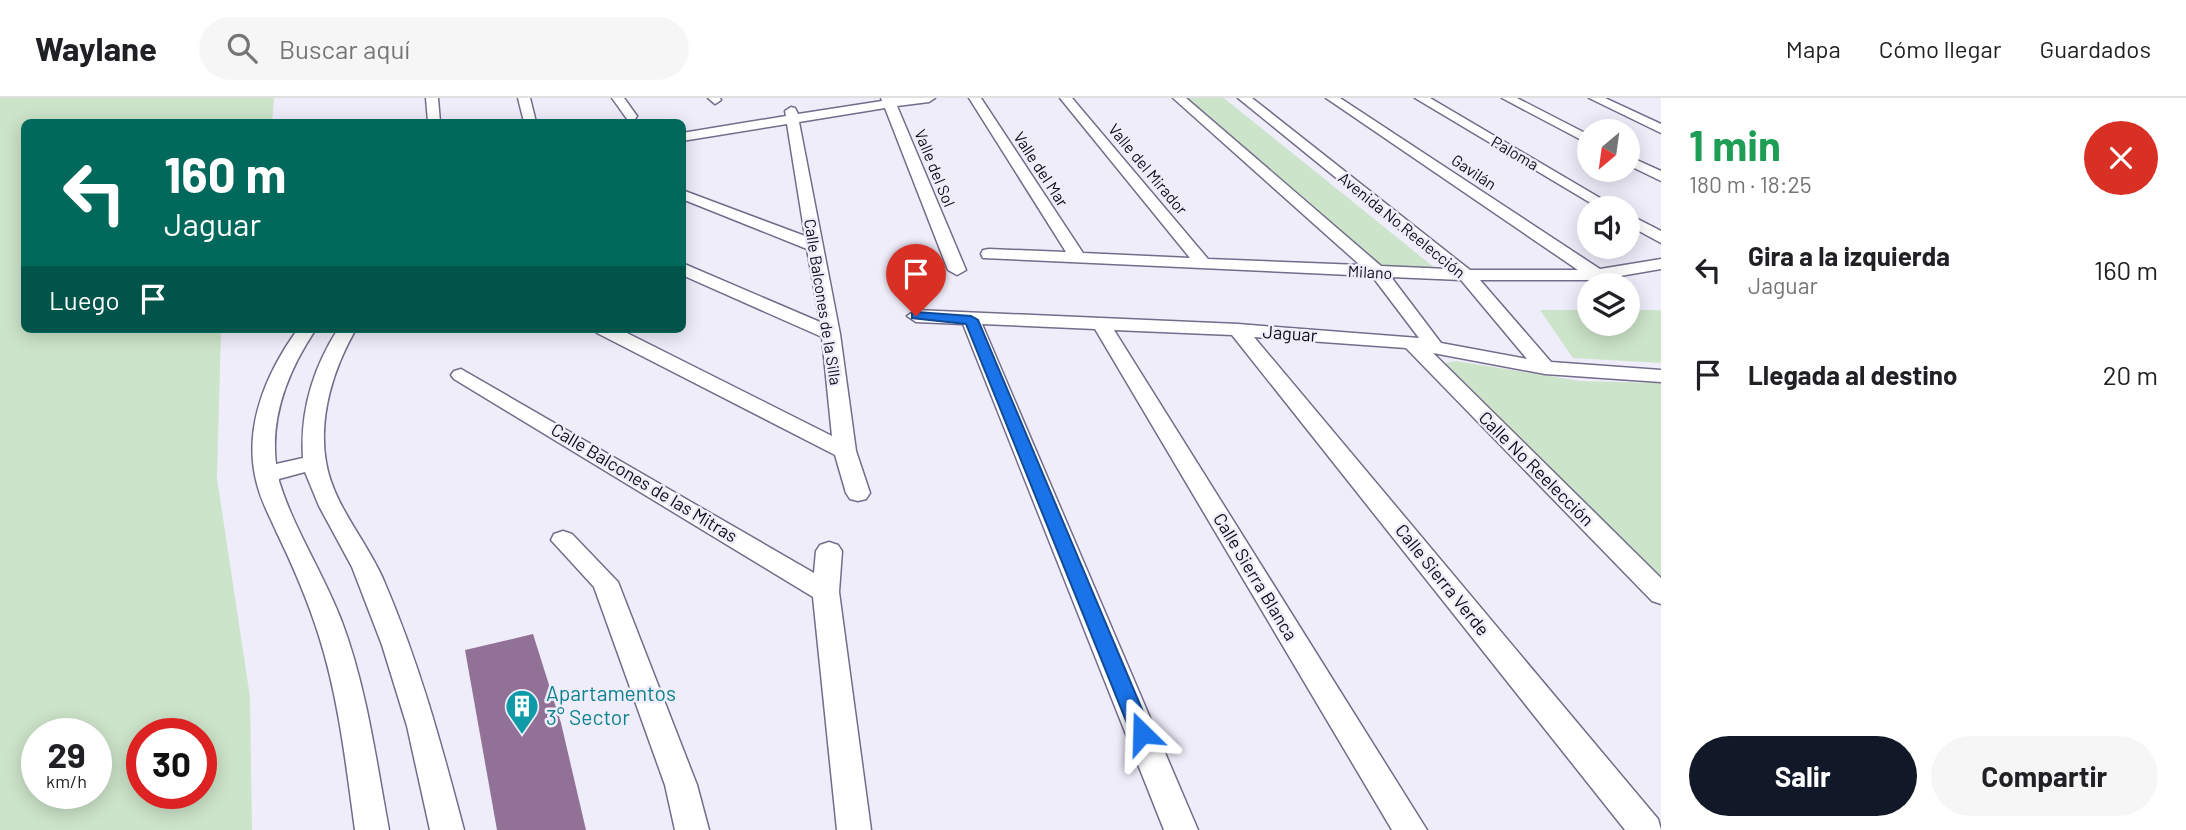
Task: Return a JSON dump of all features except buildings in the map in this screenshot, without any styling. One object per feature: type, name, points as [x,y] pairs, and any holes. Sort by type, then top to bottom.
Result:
[{"type":"street","points":[[434,119],[433,99],[449,98]]},
{"type":"street","points":[[524,98],[529,119]]},
{"type":"street","points":[[618,98],[631,116]]},
{"type":"street","points":[[686,125],[740,122],[834,111],[888,101],[929,98]]},
{"type":"street","name":"Valle del Mar","points":[[975,98],[1078,258]]},
{"type":"street","name":"Valle del Mirador","points":[[1066,98],[1203,263]]},
{"type":"street","points":[[1179,98],[1378,272],[1423,345]]},
{"type":"street","name":"Avenida No Reelección","points":[[1244,98],[1466,275],[1545,368]]},
{"type":"street","name":"Gavilán","points":[[1332,98],[1594,273]]},
{"type":"street","name":"Paloma","points":[[1421,98],[1588,196]]},
{"type":"street","points":[[1508,98],[1577,134]]},
{"type":"street","points":[[1595,98],[1661,129]]},
{"type":"street","name":"Valle del Sol","points":[[888,101],[957,270]]},
{"type":"street","name":"Calle Balcones de la Silla","points":[[792,116],[831,334],[845,450],[858,493]]},
{"type":"street","points":[[686,136],[740,122]]},
{"type":"street","points":[[1640,166],[1661,177]]},
{"type":"street","points":[[686,196],[813,245]]},
{"type":"street","points":[[1640,226],[1661,238]]},
{"type":"street","name":"Milano","points":[[989,254],[1378,272],[1577,275]]},
{"type":"street","name":"Milano","points":[[1609,273],[1661,264]]},
{"type":"street","points":[[686,270],[831,334]]},
{"type":"street","name":"Jaguar","points":[[916,316],[1238,330],[1423,345],[1545,368],[1661,376]]},
{"type":"street","points":[[971,320],[1181,830]]},
{"type":"street","name":"Calle Sierra Blanca","points":[[1101,324],[1410,830]]},
{"type":"street","name":"Calle Sierra Verde","points":[[1238,330],[1646,830]]},
{"type":"street","points":[[612,333],[845,450]]},
{"type":"street","points":[[372,830],[353,714],[338,652],[318,595],[273,497],[266,474],[265,420],[277,379],[300,339],[341,338],[315,420],[314,463],[330,503],[370,577],[418,712],[447,830]]},
{"type":"street","name":"Calle No Reelección","points":[[1423,345],[1661,594]]},
{"type":"street","name":"Calle Balcones de las Mitras","points":[[461,375],[826,592]]},
{"type":"street","points":[[266,474],[314,463]]},
{"type":"street","points":[[563,540],[605,582],[681,785],[692,830]]},
{"type":"street","points":[[829,551],[826,592],[854,830]]},
{"type":"green space","points":[[0,98],[274,98],[272,119],[21,119],[21,333],[221,333],[217,478],[250,697],[252,830],[0,830]]},
{"type":"green space","points":[[1187,98],[1224,98],[1435,268],[1383,268]]},
{"type":"green space","points":[[1540,310],[1577,310],[1577,336],[1640,336],[1640,310],[1661,310],[1661,363],[1573,358]]},
{"type":"green space","points":[[1456,361],[1580,381],[1661,383],[1661,583],[1434,365]]},
{"type":"place","name":"Apartamentos 3° Sector","points":[[522,736]]},
{"type":"route","points":[[916,316],[971,320],[1142,733]]}]
